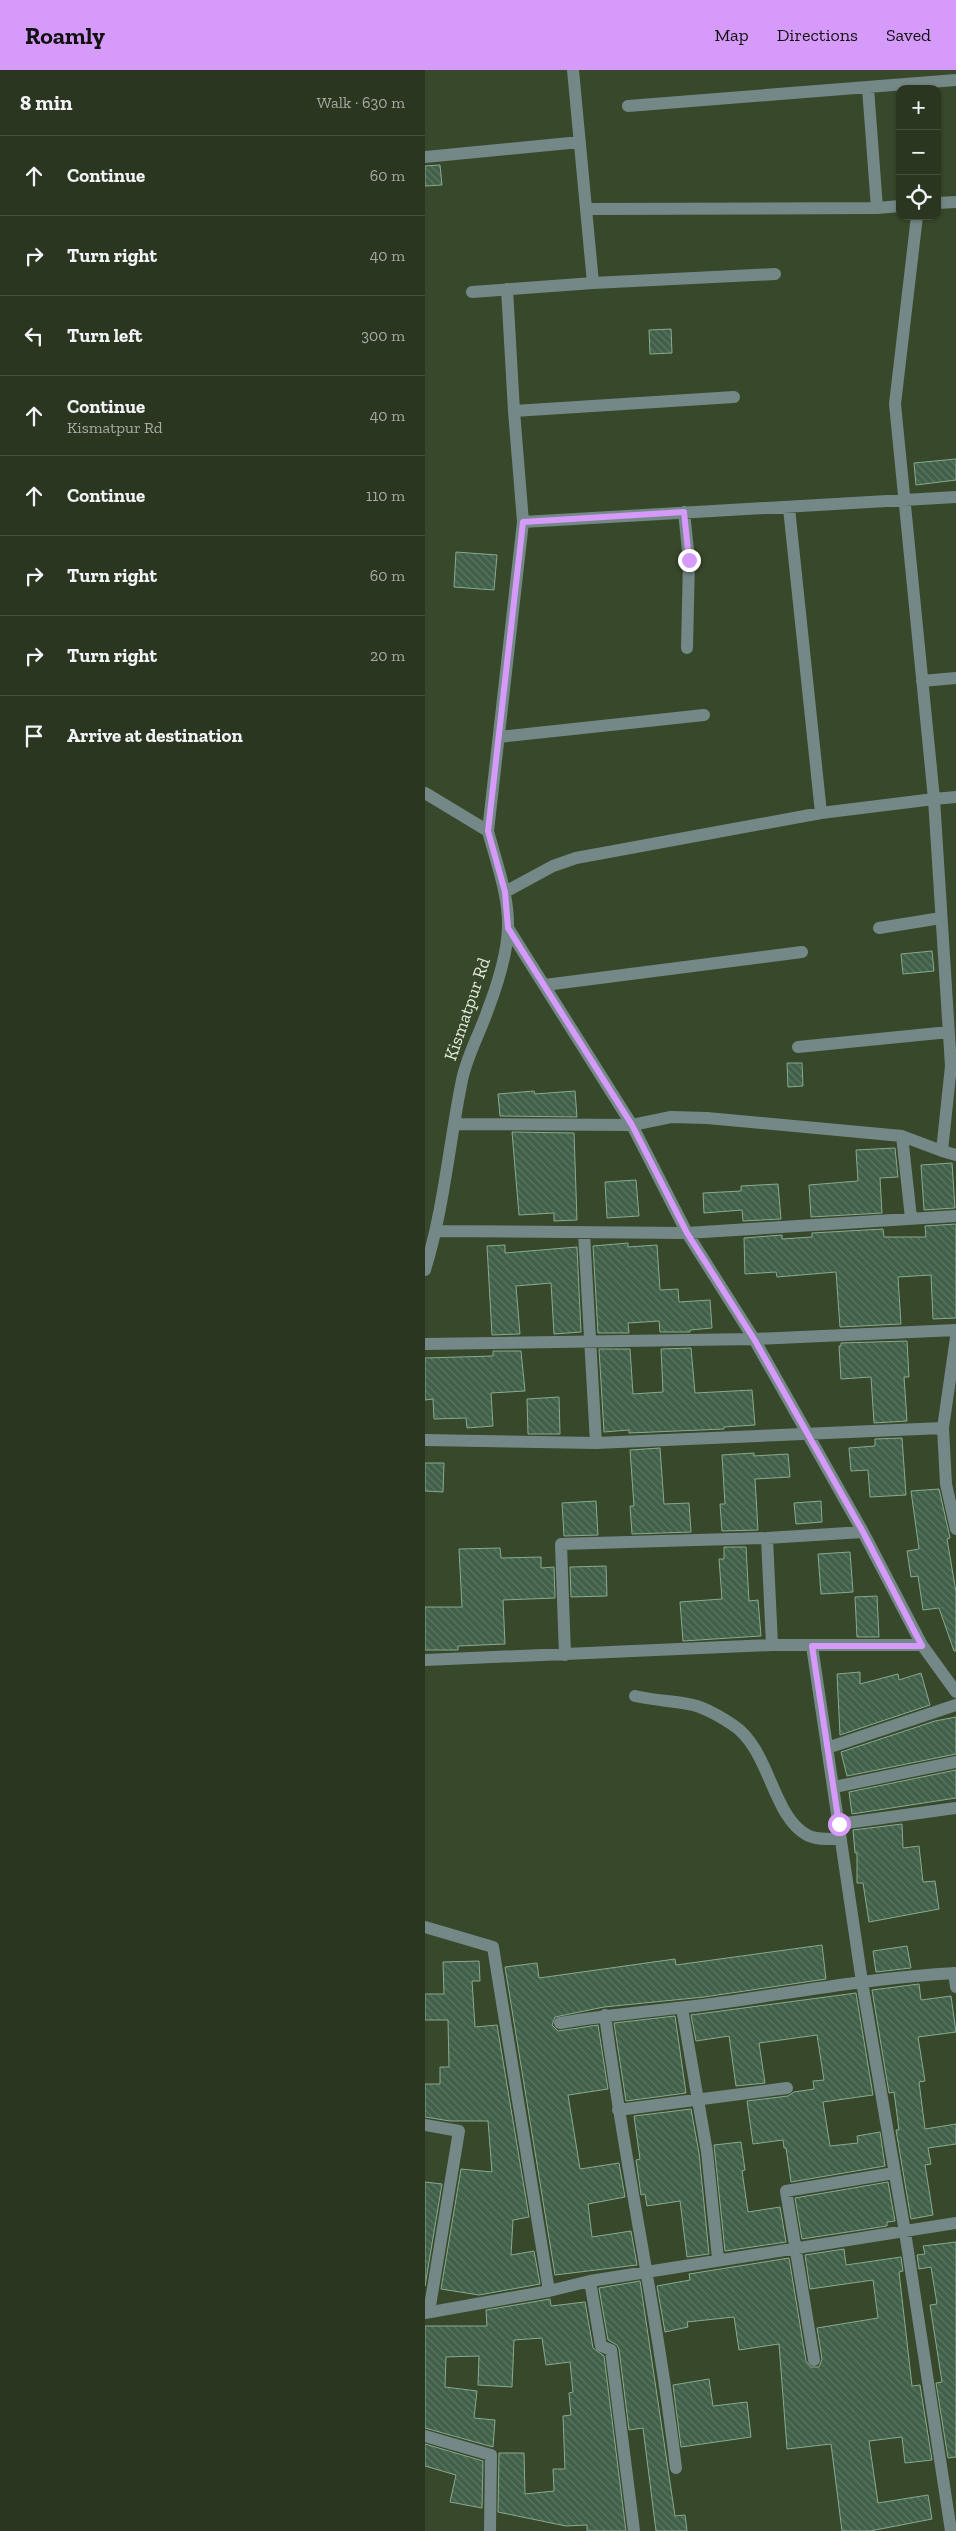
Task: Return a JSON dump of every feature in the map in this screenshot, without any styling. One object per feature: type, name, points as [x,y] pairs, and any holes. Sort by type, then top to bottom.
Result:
[{"type":"street","points":[[573,70],[593,283]]},
{"type":"street","points":[[628,106],[956,80]]},
{"type":"street","points":[[868,88],[877,208]]},
{"type":"street","points":[[425,157],[580,142]]},
{"type":"street","points":[[941,203],[956,202]]},
{"type":"street","points":[[586,209],[896,206]]},
{"type":"street","points":[[917,220],[895,404],[934,798],[949,1032],[954,1066],[942,1152]]},
{"type":"street","points":[[472,292],[593,283],[775,274]]},
{"type":"street","points":[[425,793],[488,831],[523,522],[507,289]]},
{"type":"street","points":[[514,411],[734,397]]},
{"type":"street","points":[[523,522],[956,498]]},
{"type":"street","points":[[789,508],[821,813]]},
{"type":"street","points":[[684,512],[689,560],[687,648]]},
{"type":"street","points":[[922,681],[956,678]]},
{"type":"street","points":[[499,737],[704,715]]},
{"type":"street","points":[[505,892],[553,866],[576,858],[821,813],[934,798],[956,797]]},
{"type":"street","name":"Kismatpur Rd","points":[[425,1270],[437,1231],[463,1079],[472,1045],[487,1015],[501,974],[508,928],[505,892],[488,831]]},
{"type":"street","points":[[879,928],[941,918]]},
{"type":"street","points":[[508,928],[632,1125],[687,1233],[754,1339],[863,1532],[922,1646],[956,1692]]},
{"type":"street","points":[[545,985],[802,952]]},
{"type":"street","points":[[798,1047],[949,1032]]},
{"type":"street","points":[[455,1124],[632,1125],[671,1117],[707,1118],[902,1136],[942,1152],[956,1155]]},
{"type":"street","points":[[902,1136],[911,1218]]},
{"type":"street","points":[[437,1231],[687,1233],[956,1216]]},
{"type":"street","points":[[584,1233],[596,1443]]},
{"type":"street","points":[[425,1344],[754,1339],[956,1330]]},
{"type":"street","points":[[956,1337],[943,1428],[947,1484],[956,1529]]},
{"type":"street","points":[[425,1440],[596,1443],[809,1436],[943,1428]]},
{"type":"street","points":[[565,1654],[561,1544],[767,1538],[863,1532]]},
{"type":"street","points":[[767,1538],[772,1646]]},
{"type":"street","points":[[425,1660],[772,1646],[922,1646]]},
{"type":"street","points":[[812,1646],[863,1982],[905,2232],[951,2531]]},
{"type":"street","points":[[635,1696],[667,1703],[690,1704],[733,1725],[745,1735],[766,1766],[782,1805],[795,1824],[807,1835],[841,1839]]},
{"type":"street","points":[[827,1748],[956,1705]]},
{"type":"street","points":[[834,1787],[956,1762]]},
{"type":"street","points":[[839,1824],[956,1808]]},
{"type":"street","points":[[425,1927],[493,1946],[549,2291]]},
{"type":"street","points":[[560,2023],[605,2015],[682,2008],[863,1982],[955,1973],[956,1987]]},
{"type":"street","points":[[682,2008],[699,2098],[719,2259]]},
{"type":"street","points":[[605,2015],[618,2110],[645,2272],[665,2372],[676,2468]]},
{"type":"street","points":[[618,2110],[787,2088]]},
{"type":"street","points":[[425,2125],[459,2131],[427,2312],[719,2259],[956,2223]]},
{"type":"street","points":[[814,2360],[786,2192],[894,2173]]},
{"type":"street","points":[[590,2281],[601,2346],[611,2350],[634,2531]]},
{"type":"street","points":[[425,2436],[491,2455],[490,2531]]},
{"type":"building","points":[[440,165],[442,185],[425,186],[425,166]]},
{"type":"building","points":[[671,329],[672,353],[650,354],[649,330]]},
{"type":"building","points":[[956,459],[956,480],[916,485],[914,463]]},
{"type":"building","points":[[456,552],[497,555],[494,590],[454,587]]},
{"type":"building","points":[[932,951],[934,971],[903,974],[901,954]]},
{"type":"building","points":[[787,1063],[802,1063],[803,1086],[788,1087]]},
{"type":"building","points":[[534,1091],[535,1094],[575,1091],[577,1117],[500,1116],[498,1094]]},
{"type":"building","points":[[512,1132],[574,1133],[577,1220],[554,1221],[554,1213],[519,1215]]},
{"type":"building","points":[[895,1148],[898,1177],[880,1178],[882,1213],[811,1217],[809,1185],[858,1181],[856,1150]]},
{"type":"building","points":[[952,1163],[955,1208],[924,1210],[921,1165]]},
{"type":"building","points":[[636,1180],[639,1216],[607,1218],[605,1182]]},
{"type":"building","points":[[778,1184],[781,1219],[743,1221],[742,1210],[704,1213],[703,1193],[741,1191],[741,1186]]},
{"type":"building","points":[[956,1224],[956,1318],[933,1319],[931,1275],[898,1277],[901,1324],[840,1327],[836,1272],[777,1277],[776,1272],[745,1274],[744,1238],[782,1235],[782,1239],[812,1237],[812,1233],[883,1229],[884,1237],[926,1237],[925,1226]]},
{"type":"building","points":[[628,1243],[628,1247],[657,1245],[660,1290],[678,1289],[679,1302],[710,1300],[712,1328],[690,1330],[690,1332],[660,1332],[659,1321],[628,1323],[629,1333],[598,1333],[593,1246]]},
{"type":"building","points":[[505,1245],[505,1253],[577,1247],[581,1332],[554,1334],[551,1283],[516,1286],[520,1334],[492,1335],[487,1246]]},
{"type":"building","points":[[907,1341],[909,1377],[904,1377],[907,1421],[874,1423],[871,1377],[841,1379],[839,1346],[841,1346],[841,1343]]},
{"type":"building","points":[[691,1348],[695,1393],[752,1390],[755,1425],[724,1427],[724,1429],[629,1433],[629,1430],[604,1432],[599,1349],[630,1349],[633,1394],[663,1392],[661,1349]]},
{"type":"building","points":[[493,1351],[521,1351],[525,1391],[491,1393],[493,1426],[467,1428],[466,1418],[434,1419],[433,1399],[425,1400],[425,1358],[493,1356]]},
{"type":"building","points":[[559,1397],[560,1434],[528,1434],[527,1399]]},
{"type":"building","points":[[902,1438],[906,1495],[870,1497],[868,1470],[851,1471],[849,1448],[875,1446],[875,1439]]},
{"type":"building","points":[[660,1448],[664,1504],[689,1503],[691,1532],[632,1534],[630,1506],[634,1506],[630,1450]]},
{"type":"building","points":[[754,1453],[754,1456],[788,1454],[790,1477],[755,1479],[758,1530],[722,1531],[720,1504],[725,1504],[722,1455]]},
{"type":"building","points":[[425,1463],[444,1463],[443,1492],[425,1491]]},
{"type":"building","points":[[939,1489],[950,1538],[947,1539],[956,1592],[956,1651],[954,1651],[939,1608],[923,1610],[918,1576],[911,1577],[907,1551],[919,1549],[911,1491]]},
{"type":"building","points":[[596,1501],[598,1535],[564,1536],[562,1503]]},
{"type":"building","points":[[821,1501],[822,1522],[796,1524],[794,1503]]},
{"type":"building","points":[[724,1547],[746,1547],[749,1601],[758,1600],[761,1636],[683,1641],[680,1602],[722,1599],[719,1559],[724,1559]]},
{"type":"building","points":[[500,1548],[501,1558],[541,1557],[541,1568],[554,1567],[555,1598],[503,1600],[505,1644],[458,1646],[458,1650],[425,1650],[425,1607],[462,1607],[459,1549]]},
{"type":"building","points":[[850,1552],[853,1592],[821,1594],[818,1554]]},
{"type":"building","points":[[606,1566],[607,1596],[571,1597],[570,1567]]},
{"type":"building","points":[[877,1596],[879,1637],[857,1637],[855,1597]]},
{"type":"building","points":[[860,1672],[860,1684],[898,1674],[899,1680],[921,1673],[930,1705],[840,1735],[837,1674]]},
{"type":"building","points":[[956,1717],[956,1754],[847,1776],[841,1752],[935,1721]]},
{"type":"building","points":[[956,1770],[956,1798],[852,1814],[849,1792]]},
{"type":"building","points":[[902,1824],[903,1848],[919,1846],[923,1882],[935,1881],[939,1909],[869,1922],[863,1883],[857,1883],[857,1853],[855,1853],[853,1830]]},
{"type":"building","points":[[822,1945],[826,1979],[704,1997],[604,2007],[555,2017],[552,2025],[558,2031],[598,2025],[608,2089],[568,2095],[580,2169],[619,2163],[625,2197],[588,2204],[592,2237],[631,2231],[637,2265],[555,2275],[505,1967],[537,1963],[539,1978],[675,1959],[676,1965]]},
{"type":"building","points":[[907,1946],[911,1968],[876,1972],[873,1951]]},
{"type":"building","points":[[479,1961],[480,1981],[472,1981],[475,2027],[497,2025],[529,2217],[513,2220],[511,2255],[534,2251],[540,2284],[479,2295],[441,2289],[461,2169],[492,2172],[488,2121],[450,2121],[425,2117],[425,2084],[440,2084],[440,2067],[449,2067],[448,2020],[425,2020],[425,1994],[444,1994],[443,1962]]},
{"type":"building","points":[[919,1984],[921,2000],[951,1996],[956,2032],[918,2037],[925,2081],[919,2082],[925,2129],[956,2124],[956,2144],[928,2148],[931,2164],[925,2165],[933,2215],[911,2219],[896,2130],[899,2130],[894,2092],[889,2093],[872,1990]]},
{"type":"building","points":[[856,1993],[873,2095],[823,2102],[830,2146],[858,2143],[857,2136],[880,2132],[885,2166],[791,2182],[783,2140],[753,2144],[747,2101],[788,2096],[794,2092],[814,2089],[813,2081],[824,2080],[817,2035],[759,2043],[765,2083],[736,2086],[729,2036],[696,2041],[691,2015]]},
{"type":"building","points":[[675,2016],[686,2093],[626,2101],[614,2023]]},
{"type":"building","points":[[691,2109],[699,2153],[709,2254],[687,2257],[680,2201],[647,2206],[645,2194],[641,2195],[636,2160],[640,2159],[634,2116]]},
{"type":"building","points":[[741,2142],[745,2170],[742,2171],[748,2212],[780,2207],[786,2242],[725,2251],[714,2145]]},
{"type":"building","points":[[425,2182],[442,2184],[425,2286]]},
{"type":"building","points":[[888,2182],[895,2221],[887,2222],[887,2226],[802,2239],[795,2198]]},
{"type":"building","points":[[956,2242],[956,2457],[948,2458],[936,2383],[942,2382],[930,2305],[937,2304],[931,2267],[919,2269],[917,2255],[925,2254],[923,2246]]},
{"type":"building","points":[[844,2249],[846,2265],[901,2257],[903,2271],[899,2272],[912,2386],[920,2385],[932,2460],[905,2463],[902,2437],[869,2441],[878,2503],[928,2495],[932,2519],[870,2531],[842,2531],[831,2444],[787,2449],[779,2344],[739,2350],[734,2317],[687,2322],[688,2327],[665,2332],[657,2286],[690,2280],[689,2274],[789,2258],[806,2361],[811,2367],[819,2367],[822,2359],[817,2328],[878,2318],[873,2280],[810,2289],[805,2255]]},
{"type":"building","points":[[640,2281],[675,2516],[685,2515],[687,2531],[656,2531],[643,2428],[629,2430],[619,2349],[617,2345],[608,2340],[599,2288]]},
{"type":"building","points":[[550,2299],[551,2306],[585,2302],[593,2348],[604,2356],[626,2531],[587,2531],[587,2525],[566,2526],[498,2512],[499,2453],[524,2453],[525,2494],[554,2491],[553,2469],[565,2469],[563,2416],[571,2415],[569,2393],[573,2392],[570,2362],[546,2365],[542,2338],[514,2340],[512,2387],[478,2385],[479,2356],[446,2357],[445,2387],[477,2391],[474,2418],[495,2420],[493,2447],[425,2428],[425,2326],[487,2326],[486,2310]]},
{"type":"building","points":[[709,2379],[713,2406],[747,2402],[751,2437],[681,2447],[673,2385]]},
{"type":"building","points":[[425,2444],[483,2461],[482,2508],[450,2502],[456,2475],[425,2466]]},
{"type":"route","points":[[689,560],[684,512],[523,522],[488,831],[505,892],[508,928],[632,1125],[687,1233],[754,1339],[863,1532],[922,1646],[812,1646],[839,1824]]}]
